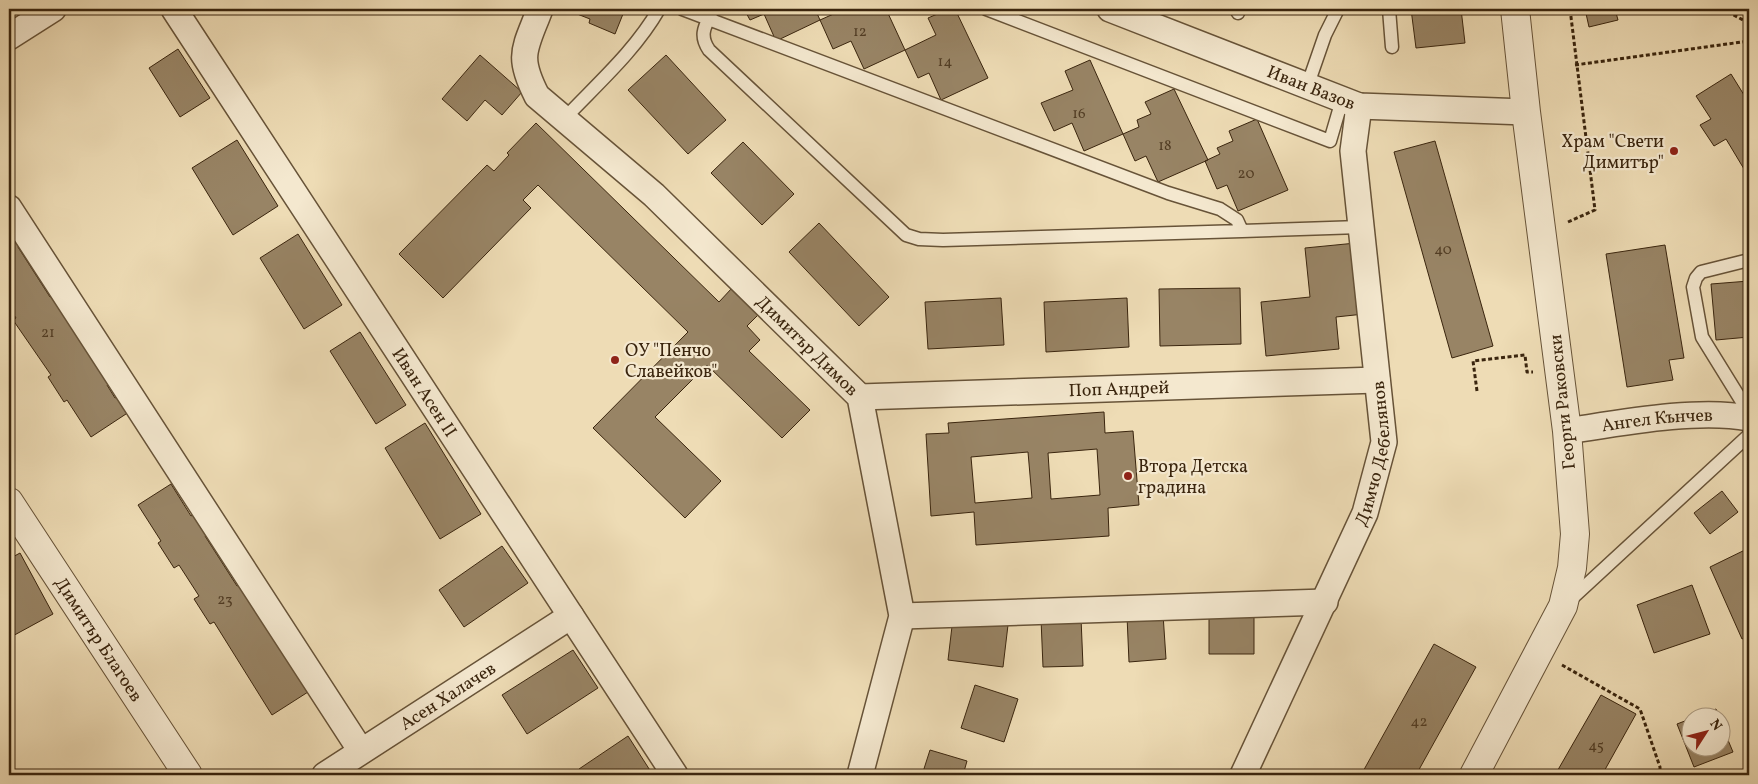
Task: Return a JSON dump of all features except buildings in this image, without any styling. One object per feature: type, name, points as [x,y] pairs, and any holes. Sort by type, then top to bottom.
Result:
[{"type":"street","points":[[9,37],[53,9]]},
{"type":"street","name":"Иван Асен II","points":[[174,9],[676,775]]},
{"type":"street","name":"Димитър Димов","points":[[540,9],[523,55],[525,73],[537,96],[654,195],[860,397],[902,616],[860,775]]},
{"type":"street","name":"Иван Вазов","points":[[1110,9],[1155,17],[1307,87],[1350,103],[1526,112]]},
{"type":"street","name":"Георги Раковски","points":[[1474,775],[1563,606],[1572,568],[1575,534],[1567,431],[1526,112],[1516,9]]},
{"type":"street","name":"Димчо Дебелянов","points":[[1243,775],[1366,513],[1384,442],[1360,227],[1350,103]]},
{"type":"street","points":[[9,208],[361,750]]},
{"type":"street","name":"Поп Андрей","points":[[860,397],[1377,380]]},
{"type":"street","name":"Ангел Кънчев","points":[[1567,431],[1693,415],[1731,414],[1749,418]]},
{"type":"street","name":"Димитър Благоев","points":[[10,508],[188,775]]},
{"type":"street","points":[[902,616],[1325,602]]},
{"type":"street","name":"Асен Халачев","points":[[334,773],[361,750],[571,616]]},
{"type":"lane","points":[[564,119],[626,55],[650,25],[659,9]]},
{"type":"lane","points":[[682,9],[711,13],[1168,193],[1220,209],[1237,220],[1242,231]]},
{"type":"lane","points":[[986,9],[1330,140],[1350,103]]},
{"type":"lane","points":[[1307,87],[1325,35],[1338,9]]},
{"type":"lane","points":[[1389,9],[1392,47]]},
{"type":"lane","points":[[711,13],[702,33],[704,42],[709,50],[906,235],[919,239],[943,240],[1360,227]]},
{"type":"lane","points":[[1749,260],[1701,272],[1696,278],[1693,287],[1702,337],[1749,413]]},
{"type":"lane","points":[[1563,606],[1749,435]]},
{"type":"path","points":[[1542,234],[1595,210],[1575,65],[1570,9]]},
{"type":"path","points":[[1722,9],[1749,24]]},
{"type":"path","points":[[1575,65],[1749,41]]},
{"type":"path","points":[[1477,391],[1473,361],[1525,355],[1527,372],[1559,368]]},
{"type":"path","points":[[1539,652],[1640,709],[1660,767],[1660,775]]},
{"type":"place","name":"Храм \"Свети Димитър\"","points":[[1674,151]]},
{"type":"place","name":"ОУ \"Пенчо Славейков\"","points":[[615,360]]},
{"type":"place","name":"Втора Детска градина","points":[[1128,476]]}]
